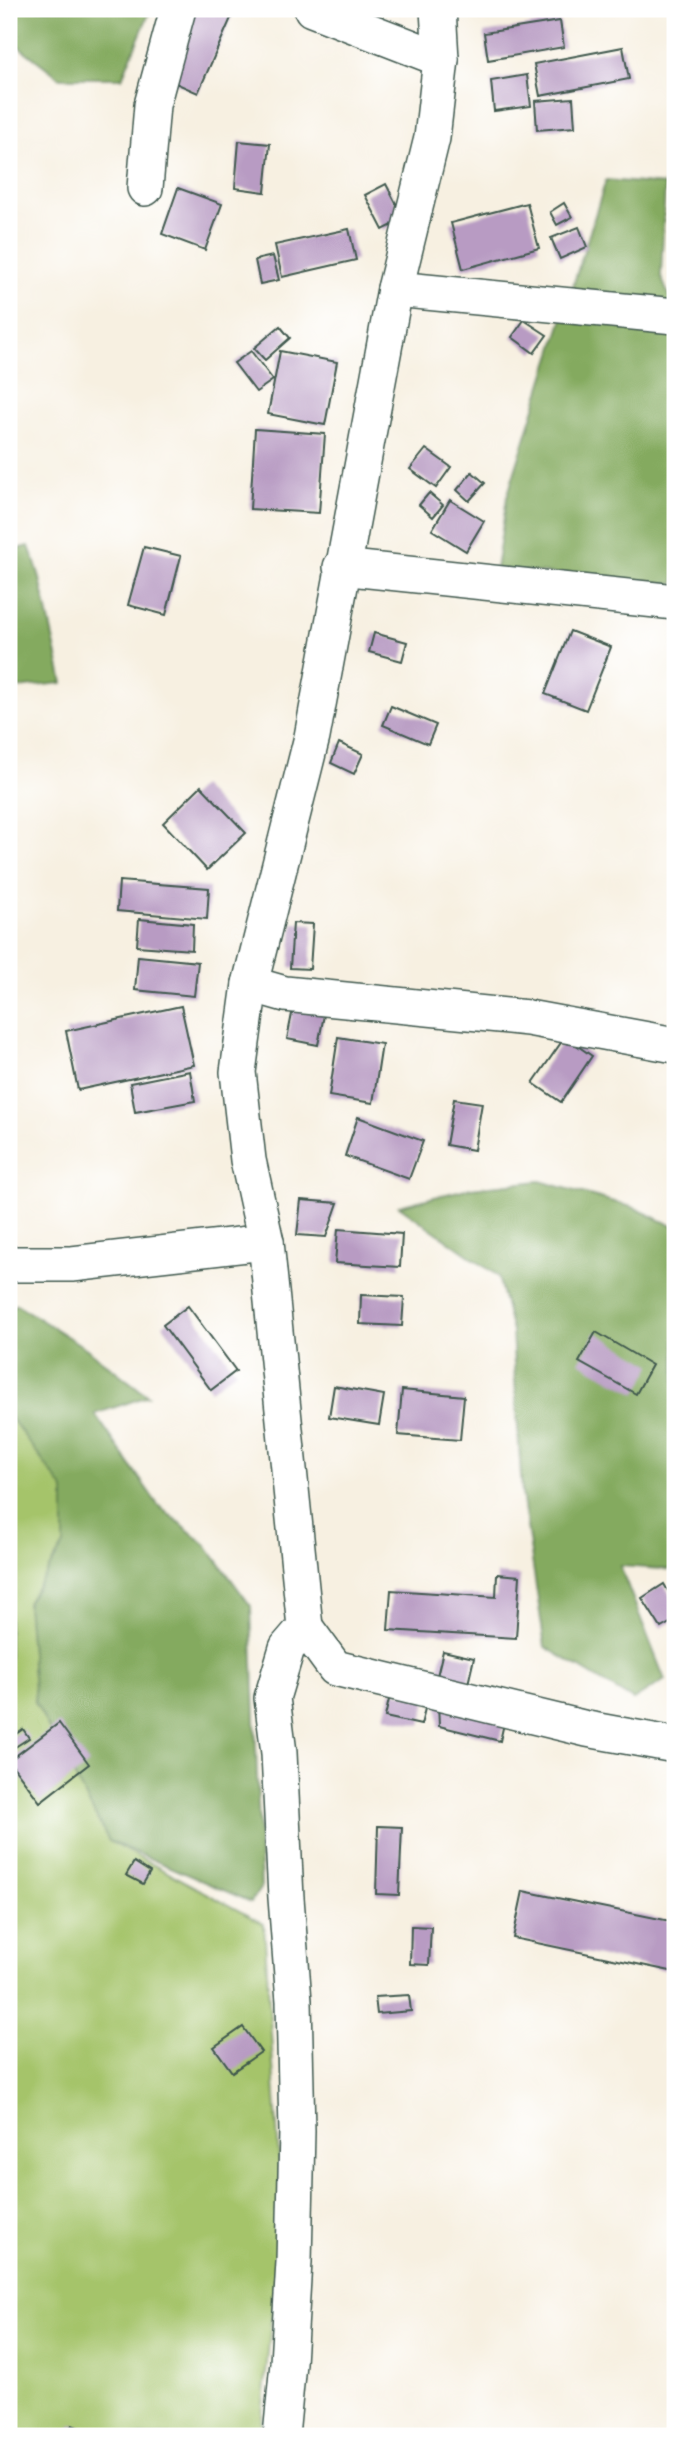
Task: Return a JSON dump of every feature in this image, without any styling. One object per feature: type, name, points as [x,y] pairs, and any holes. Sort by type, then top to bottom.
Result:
[{"type":"street","points":[[145,188],[152,105],[178,9]]},
{"type":"street","points":[[313,9],[441,59]]},
{"type":"street","points":[[438,9],[441,59],[432,138],[395,289],[341,568],[312,737],[250,984],[238,1072],[248,1160],[266,1242],[304,1627],[335,1668],[587,1729],[675,1745]]},
{"type":"street","points":[[395,289],[675,316]]},
{"type":"street","points":[[341,568],[675,602]]},
{"type":"street","points":[[250,984],[285,993],[528,1017],[675,1045]]},
{"type":"street","points":[[9,1264],[72,1264],[266,1242]]},
{"type":"street","points":[[281,2436],[294,2262],[297,2132],[294,2001],[279,1754],[272,1698],[287,1648],[304,1627]]},
{"type":"green space","points":[[9,9],[151,9],[122,78],[60,78],[9,39]]},
{"type":"green space","points":[[606,180],[665,185],[661,276],[675,312],[675,584],[496,569],[507,497]]},
{"type":"green space","points":[[29,546],[39,574],[63,683],[9,689],[9,551]]},
{"type":"green space","points":[[540,1181],[635,1208],[675,1227],[675,1570],[620,1566],[665,1680],[633,1700],[545,1647],[522,1493],[512,1332],[498,1276],[399,1206],[470,1188]]},
{"type":"green space","points":[[16,1304],[87,1349],[148,1396],[95,1414],[158,1505],[206,1545],[251,1606],[261,1887],[251,1902],[109,1841],[35,1702],[27,1603],[64,1545],[64,1490],[9,1415],[9,1311]]},
{"type":"green space","points":[[9,1415],[64,1490],[64,1545],[27,1603],[35,1702],[109,1841],[264,1924],[282,2206],[260,2436],[9,2436]]},
{"type":"building","points":[[194,9],[235,9],[198,93],[164,78]]},
{"type":"building","points":[[560,21],[564,47],[488,60],[484,33]]},
{"type":"building","points":[[623,47],[629,79],[540,96],[534,64]]},
{"type":"building","points":[[527,75],[531,106],[494,111],[491,81]]},
{"type":"building","points":[[573,98],[575,127],[537,130],[535,101]]},
{"type":"building","points":[[239,141],[270,144],[265,192],[235,188]]},
{"type":"building","points":[[386,184],[404,219],[383,230],[365,195]]},
{"type":"building","points":[[178,188],[222,204],[205,250],[162,234]]},
{"type":"building","points":[[527,203],[539,248],[463,269],[451,223]]},
{"type":"building","points":[[564,203],[572,217],[557,225],[550,212]]},
{"type":"building","points":[[579,227],[587,247],[560,259],[551,238]]},
{"type":"building","points":[[349,229],[356,260],[282,277],[275,245]]},
{"type":"building","points":[[273,256],[279,280],[260,284],[255,260]]},
{"type":"building","points":[[524,320],[547,335],[534,353],[512,337]]},
{"type":"building","points":[[280,326],[290,338],[265,360],[254,348]]},
{"type":"building","points":[[251,351],[273,380],[256,392],[234,363]]},
{"type":"building","points":[[280,351],[337,362],[325,425],[268,414]]},
{"type":"building","points":[[255,429],[325,434],[319,513],[250,509]]},
{"type":"building","points":[[426,449],[451,467],[436,488],[410,469]]},
{"type":"building","points":[[472,472],[485,483],[469,501],[457,490]]},
{"type":"building","points":[[429,493],[443,505],[433,517],[419,505]]},
{"type":"building","points":[[450,500],[484,521],[466,551],[432,530]]},
{"type":"building","points":[[144,547],[181,556],[166,615],[128,605]]},
{"type":"building","points":[[570,631],[611,647],[586,710],[545,694]]},
{"type":"building","points":[[374,633],[407,642],[402,661],[369,652]]},
{"type":"building","points":[[391,706],[436,725],[428,744],[383,725]]},
{"type":"building","points":[[339,743],[363,754],[354,774],[331,763]]},
{"type":"building","points":[[201,786],[246,833],[207,870],[163,823]]},
{"type":"building","points":[[119,881],[209,888],[207,919],[117,911]]},
{"type":"building","points":[[139,919],[193,924],[192,950],[137,946]]},
{"type":"building","points":[[293,923],[313,924],[310,969],[290,968]]},
{"type":"building","points":[[138,956],[198,962],[194,996],[135,990]]},
{"type":"building","points":[[294,1004],[325,1010],[318,1045],[287,1039]]},
{"type":"building","points":[[181,1006],[194,1065],[78,1090],[66,1031]]},
{"type":"building","points":[[338,1037],[382,1044],[373,1103],[329,1096]]},
{"type":"building","points":[[565,1037],[592,1056],[561,1102],[533,1083]]},
{"type":"building","points":[[190,1071],[195,1101],[135,1112],[130,1083]]},
{"type":"building","points":[[454,1099],[482,1103],[474,1150],[446,1145]]},
{"type":"building","points":[[358,1117],[423,1141],[409,1179],[345,1156]]},
{"type":"building","points":[[301,1200],[338,1203],[326,1237],[297,1235]]},
{"type":"building","points":[[338,1229],[402,1234],[400,1267],[335,1263]]},
{"type":"building","points":[[361,1295],[404,1297],[402,1326],[360,1324]]},
{"type":"building","points":[[188,1306],[236,1371],[211,1390],[163,1325]]},
{"type":"building","points":[[596,1332],[652,1365],[636,1394],[579,1362]]},
{"type":"building","points":[[334,1386],[384,1395],[379,1425],[329,1417]]},
{"type":"building","points":[[402,1390],[464,1396],[460,1440],[398,1435]]},
{"type":"building","points":[[497,1574],[520,1576],[516,1638],[388,1630],[391,1590],[496,1597]]},
{"type":"building","points":[[664,1584],[675,1603],[675,1620],[661,1628],[642,1598]]},
{"type":"building","points":[[443,1651],[474,1658],[468,1684],[437,1676]]},
{"type":"building","points":[[391,1691],[427,1700],[421,1725],[385,1717]]},
{"type":"building","points":[[438,1703],[505,1719],[500,1741],[439,1726]]},
{"type":"building","points":[[59,1723],[89,1764],[40,1802],[9,1761]]},
{"type":"building","points":[[23,1729],[29,1738],[9,1751],[9,1739]]},
{"type":"building","points":[[378,1826],[402,1827],[399,1895],[376,1894]]},
{"type":"building","points":[[134,1862],[150,1872],[143,1884],[126,1875]]},
{"type":"building","points":[[523,1891],[675,1922],[675,1972],[513,1938]]},
{"type":"building","points":[[411,1926],[431,1927],[429,1965],[410,1964]]},
{"type":"building","points":[[409,1995],[411,2011],[377,2014],[375,1997]]},
{"type":"building","points":[[243,2027],[261,2052],[232,2072],[214,2047]]},
{"type":"building","points":[[72,2425],[88,2431],[85,2436],[67,2436]]}]
